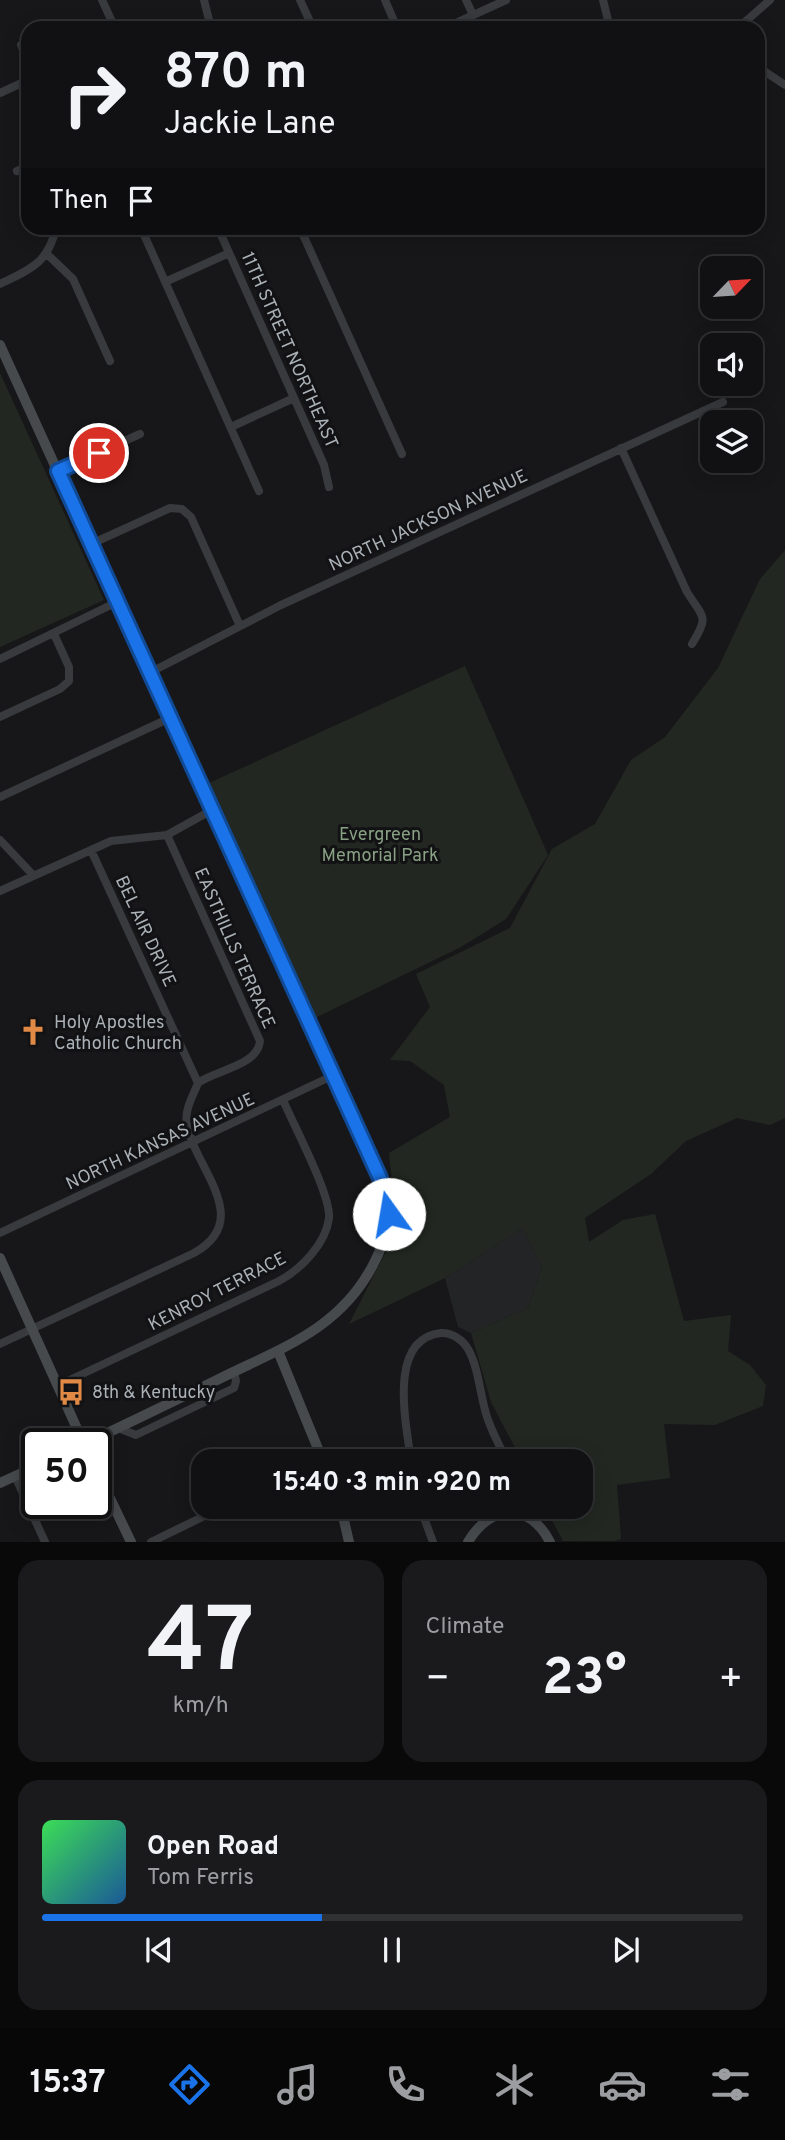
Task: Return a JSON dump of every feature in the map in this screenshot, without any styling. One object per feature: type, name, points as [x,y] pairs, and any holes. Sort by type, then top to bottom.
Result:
[{"type":"main road","points":[[0,345],[388,1199],[388,1227],[370,1271],[338,1315],[278,1351],[112,1431]]},
{"type":"main road","points":[[0,1258],[77,1428]]},
{"type":"main road","points":[[278,1351],[318,1449]]},
{"type":"main road","points":[[0,1483],[21,1473]]},
{"type":"main road","points":[[112,1502],[131,1542]]},
{"type":"main road","points":[[344,1519],[349,1542]]},
{"type":"main road","points":[[468,1542],[480,1525],[489,1519]]},
{"type":"main road","points":[[533,1519],[550,1542]]},
{"type":"street","points":[[102,0],[112,21]]},
{"type":"street","points":[[204,0],[209,21]]},
{"type":"street","points":[[300,0],[310,21]]},
{"type":"street","points":[[385,0],[394,21]]},
{"type":"street","points":[[466,0],[473,15]]},
{"type":"street","points":[[460,21],[506,0]]},
{"type":"street","points":[[603,0],[608,21]]},
{"type":"street","points":[[745,21],[770,0]]},
{"type":"street","points":[[765,72],[785,85]]},
{"type":"street","points":[[0,93],[21,83]]},
{"type":"street","points":[[17,171],[21,169]]},
{"type":"street","points":[[0,284],[30,270],[47,254],[54,235]]},
{"type":"street","points":[[144,235],[260,491]]},
{"type":"street","name":"11TH STREET NORTHEAST","points":[[221,235],[324,466],[329,487]]},
{"type":"street","points":[[303,235],[402,454]]},
{"type":"street","points":[[165,282],[229,253]]},
{"type":"street","points":[[47,254],[73,279],[110,361]]},
{"type":"street","points":[[231,427],[294,398]]},
{"type":"street","name":"NORTH JACKSON AVENUE","points":[[149,673],[240,626],[723,402]]},
{"type":"street","points":[[58,471],[141,434]]},
{"type":"street","points":[[621,448],[687,592],[703,612],[704,624],[692,644]]},
{"type":"street","points":[[91,544],[165,510],[182,509],[191,517],[240,626]]},
{"type":"street","points":[[0,659],[117,602]]},
{"type":"street","points":[[0,717],[60,689],[69,681],[69,667],[54,634]]},
{"type":"street","points":[[0,797],[170,718]]},
{"type":"street","points":[[0,891],[116,840],[167,835],[212,810]]},
{"type":"street","name":"EASTHILLS TERRACE","points":[[167,835],[260,1041],[258,1050],[251,1058],[198,1083]]},
{"type":"street","points":[[0,840],[33,875]]},
{"type":"street","name":"BEL AIR DRIVE","points":[[91,850],[198,1083]]},
{"type":"street","name":"NORTH KANSAS AVENUE","points":[[0,1233],[332,1076]]},
{"type":"street","points":[[0,1344],[194,1253],[211,1241],[219,1223],[220,1204],[186,1116],[198,1083]]},
{"type":"street","name":"KENROY TERRACE","points":[[57,1386],[279,1282],[308,1257],[325,1231],[328,1209],[283,1100]]},
{"type":"street","points":[[410,1449],[403,1395],[406,1367],[412,1354],[430,1337],[453,1334],[468,1349],[487,1418],[501,1449]]},
{"type":"street","points":[[15,1476],[45,1542]]},
{"type":"street","points":[[151,1542],[198,1519]]},
{"type":"street","points":[[424,1519],[433,1542]]},
{"type":"shaded area","points":[[523,1228],[542,1267],[528,1308],[471,1333],[458,1327],[445,1278]]},
{"type":"green space","points":[[0,373],[104,600],[0,647]]},
{"type":"green space","points":[[785,550],[785,1118],[770,1125],[737,1118],[686,1141],[651,1174],[585,1218],[589,1242],[623,1220],[655,1214],[684,1321],[731,1315],[728,1351],[750,1365],[766,1385],[763,1406],[715,1425],[664,1424],[670,1478],[617,1485],[621,1539],[563,1541],[551,1519],[593,1519],[593,1449],[516,1449],[491,1402],[471,1333],[528,1308],[542,1267],[523,1228],[445,1278],[349,1324],[397,1230],[389,1153],[450,1117],[444,1085],[410,1061],[390,1060],[430,1007],[416,974],[510,928],[552,849],[595,824],[631,760],[665,737],[718,668],[760,579]]},
{"type":"green space","name":"Evergreen Memorial Park","points":[[465,666],[548,855],[506,919],[461,947],[315,1018],[207,784]]},
{"type":"place","name":"Holy Apostles Catholic Church","points":[[33,1032]]},
{"type":"place","name":"8th & Kentucky","points":[[71,1392]]},
{"type":"route","points":[[99,453],[58,471],[380,1178],[388,1199],[389,1214]]}]
